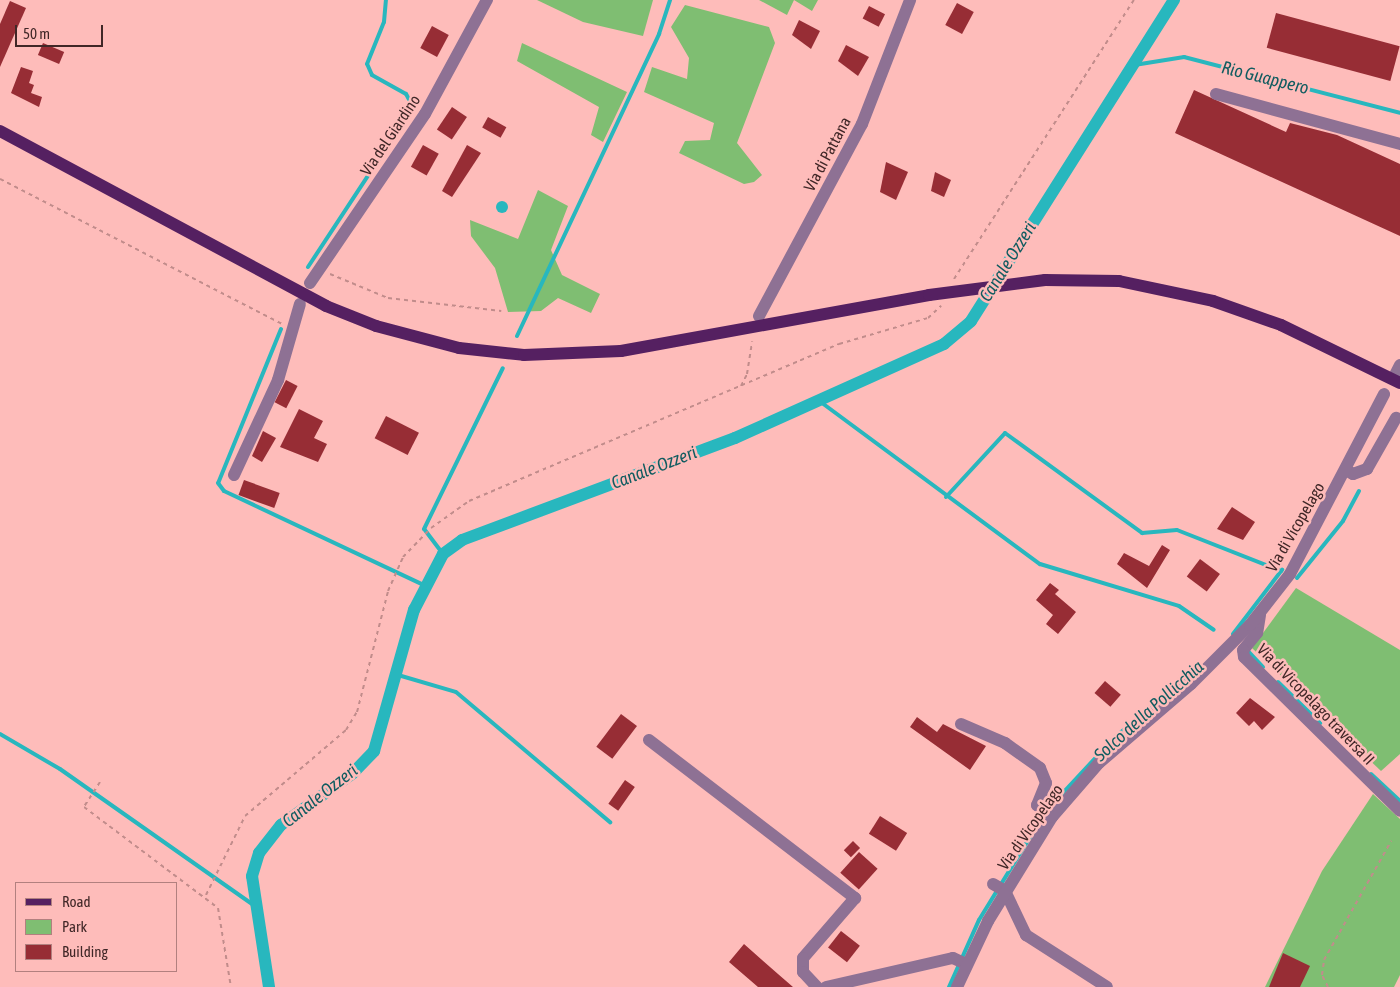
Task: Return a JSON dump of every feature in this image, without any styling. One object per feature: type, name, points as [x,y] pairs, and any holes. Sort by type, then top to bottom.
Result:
[{"type":"main road","points":[[0,132],[326,306],[376,326],[459,348],[524,355],[621,351],[929,295],[1044,280],[1119,282],[1213,301],[1281,325],[1399,374]]},
{"type":"street","name":"Via del Giardino","points":[[310,283],[425,114],[487,0]]},
{"type":"street","name":"Via di Pattana","points":[[759,316],[862,124],[910,0]]},
{"type":"street","points":[[1216,94],[1400,144]]},
{"type":"street","points":[[234,474],[278,380],[300,304]]},
{"type":"street","name":"Via di Vicopelago","points":[[957,987],[962,962],[1000,888],[1048,814],[1099,763],[1190,684],[1261,612],[1290,574],[1384,394]]},
{"type":"street","points":[[1346,470],[1354,474],[1367,469],[1396,418]]},
{"type":"street","name":"Via di Vicopelago traversa II","points":[[1261,612],[1257,633],[1243,650],[1244,657],[1400,811]]},
{"type":"street","points":[[961,724],[1004,743],[1040,768],[1046,778],[1037,799],[1048,814]]},
{"type":"street","points":[[649,740],[855,898],[803,958],[803,972],[817,987]]},
{"type":"street","points":[[1000,888],[1026,935],[1107,987]]},
{"type":"street","points":[[826,987],[962,962]]},
{"type":"path","points":[[950,288],[1134,0]]},
{"type":"path","points":[[0,179],[293,330]]},
{"type":"path","points":[[318,269],[388,298],[501,312]]},
{"type":"path","points":[[206,895],[221,871],[245,816],[346,730],[357,712],[384,602],[399,566],[431,528],[469,501],[839,344],[928,318],[943,302]]},
{"type":"path","points":[[739,388],[747,374],[752,341]]},
{"type":"path","points":[[100,782],[84,807],[206,895],[222,920],[231,987]]},
{"type":"path","points":[[1328,987],[1322,975],[1324,960],[1391,841]]},
{"type":"green space","points":[[537,0],[653,0],[643,36],[583,22]]},
{"type":"green space","points":[[759,0],[794,0],[787,15]]},
{"type":"green space","points":[[794,0],[818,0],[812,11]]},
{"type":"green space","points":[[685,5],[769,27],[775,43],[737,143],[762,175],[754,182],[744,184],[679,153],[685,141],[710,140],[714,123],[644,92],[652,67],[687,79],[689,58],[671,27]]},
{"type":"green space","points":[[522,43],[627,92],[603,142],[591,135],[599,107],[517,61]]},
{"type":"green space","points":[[538,190],[568,206],[551,250],[562,275],[600,294],[591,313],[558,298],[541,311],[508,312],[495,268],[471,236],[470,220],[518,239]]},
{"type":"green space","points":[[1296,588],[1400,650],[1400,754],[1381,771],[1252,648]]},
{"type":"green space","points":[[1373,794],[1400,819],[1400,975],[1394,987],[1265,987],[1322,871]]},
{"type":"water","points":[[500,201],[504,201],[508,207],[504,213],[500,213],[496,209],[496,205]]},
{"type":"building","points":[[10,1],[26,8],[0,67],[0,24]]},
{"type":"building","points":[[957,3],[974,12],[962,34],[945,25]]},
{"type":"building","points":[[869,6],[885,14],[879,27],[863,18]]},
{"type":"building","points":[[1276,13],[1400,46],[1390,81],[1267,48]]},
{"type":"building","points":[[799,20],[820,31],[811,49],[792,35]]},
{"type":"building","points":[[432,26],[449,35],[437,57],[420,48]]},
{"type":"building","points":[[43,43],[64,52],[59,64],[38,55]]},
{"type":"building","points":[[846,45],[869,57],[858,76],[838,61]]},
{"type":"building","points":[[21,67],[33,71],[29,83],[34,85],[31,93],[42,97],[39,107],[11,93]]},
{"type":"building","points":[[1194,90],[1286,132],[1290,123],[1337,135],[1400,164],[1400,236],[1175,133]]},
{"type":"building","points":[[452,107],[467,117],[452,139],[437,129]]},
{"type":"building","points":[[488,117],[506,127],[501,138],[482,127]]},
{"type":"building","points":[[423,145],[439,154],[427,176],[411,167]]},
{"type":"building","points":[[467,145],[481,153],[452,197],[442,191]]},
{"type":"building","points":[[886,162],[908,172],[896,200],[880,192]]},
{"type":"building","points":[[935,172],[951,180],[944,197],[931,191]]},
{"type":"building","points":[[286,380],[298,386],[286,408],[275,402]]},
{"type":"building","points":[[299,409],[323,421],[314,438],[327,444],[318,462],[280,447]]},
{"type":"building","points":[[386,416],[419,433],[408,455],[375,438]]},
{"type":"building","points":[[263,431],[276,438],[262,462],[252,456]]},
{"type":"building","points":[[244,480],[280,493],[274,508],[239,495]]},
{"type":"building","points":[[1232,507],[1255,522],[1243,540],[1217,529]]},
{"type":"building","points":[[1162,545],[1170,550],[1147,588],[1117,564],[1124,553],[1149,566]]},
{"type":"building","points":[[1200,559],[1220,574],[1207,592],[1187,577]]},
{"type":"building","points":[[1050,583],[1059,590],[1055,594],[1076,612],[1058,634],[1046,624],[1053,615],[1036,600]]},
{"type":"building","points":[[1105,681],[1121,695],[1110,707],[1095,693]]},
{"type":"building","points":[[1250,698],[1275,717],[1262,730],[1254,721],[1249,726],[1236,713]]},
{"type":"building","points":[[621,714],[637,726],[612,759],[596,747]]},
{"type":"building","points":[[917,717],[937,732],[943,724],[986,746],[970,770],[910,727]]},
{"type":"building","points":[[625,780],[635,787],[618,811],[608,804]]},
{"type":"building","points":[[880,816],[907,833],[896,851],[869,834]]},
{"type":"building","points":[[853,841],[860,848],[851,857],[844,850]]},
{"type":"building","points":[[859,852],[878,869],[859,890],[840,873]]},
{"type":"building","points":[[841,931],[860,946],[847,962],[828,948]]},
{"type":"building","points":[[744,944],[793,987],[758,987],[729,962]]},
{"type":"building","points":[[1283,953],[1310,966],[1300,987],[1269,987]]},
{"type":"waterway","points":[[308,267],[413,107],[406,94],[372,75],[367,64],[384,22],[386,0]]},
{"type":"waterway","points":[[517,336],[659,34],[670,0]]},
{"type":"waterway","name":"Canale Ozzeri","points":[[269,987],[252,876],[259,853],[281,825],[352,774],[374,751],[414,610],[443,554],[462,540],[735,438],[944,344],[971,321],[1174,0]]},
{"type":"waterway","name":"Rio Guappero","points":[[1128,66],[1184,57],[1400,113]]},
{"type":"waterway","points":[[281,329],[218,483],[224,491],[424,585]]},
{"type":"waterway","points":[[443,554],[424,529],[503,368]]},
{"type":"waterway","points":[[818,400],[1040,564],[1179,606],[1214,630]]},
{"type":"waterway","points":[[946,497],[1005,433],[1142,533],[1177,530],[1281,571]]},
{"type":"waterway","name":"Solco della Pollicchia","points":[[1297,578],[1343,521],[1359,491]]},
{"type":"waterway","name":"Solco della Pollicchia","points":[[1233,634],[1282,570]]},
{"type":"waterway","points":[[1248,651],[1263,667]]},
{"type":"waterway","name":"Solco della Pollicchia","points":[[949,987],[979,920],[1046,811],[1115,737],[1200,667]]},
{"type":"waterway","points":[[398,675],[456,692],[610,822]]},
{"type":"waterway","points":[[1278,682],[1320,723]]},
{"type":"waterway","points":[[0,734],[60,769],[256,907]]},
{"type":"waterway","points":[[1371,774],[1400,801]]}]
